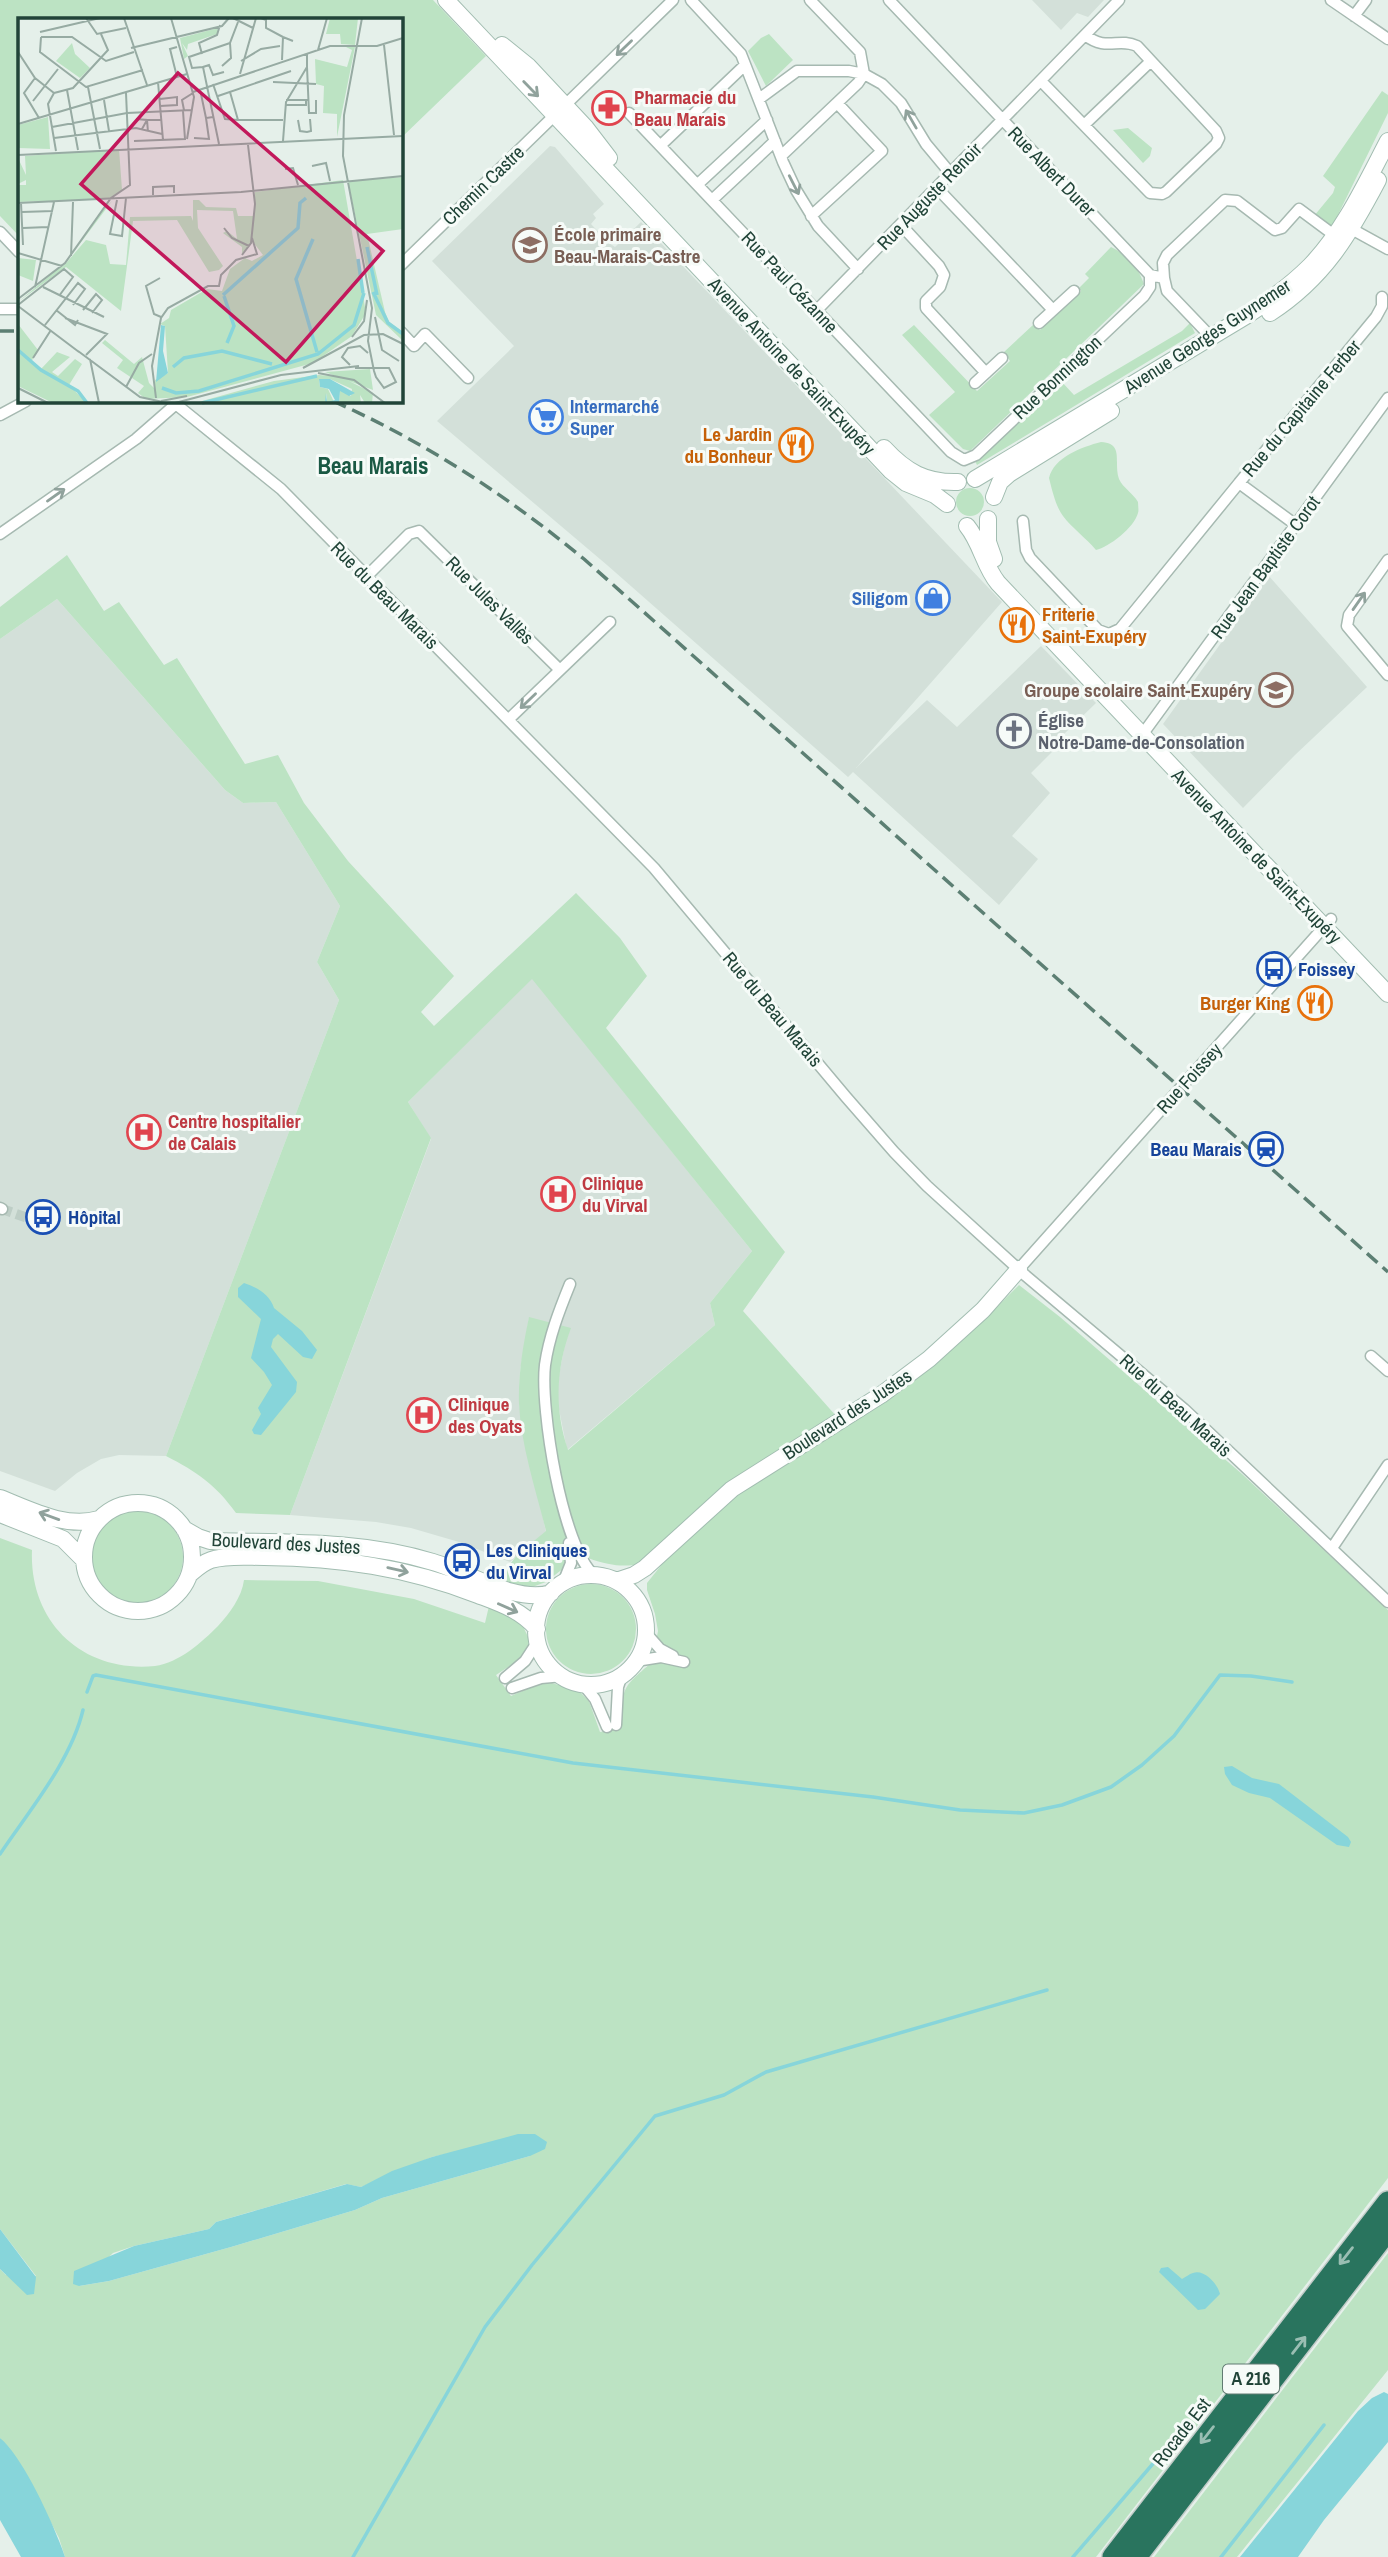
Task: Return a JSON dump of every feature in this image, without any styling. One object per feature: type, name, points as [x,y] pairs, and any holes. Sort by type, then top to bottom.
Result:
[{"type":"highway","name":"Rocade Est","points":[[1113,2557],[1388,2202]]},
{"type":"highway","name":"A 216","points":[[1136,2557],[1388,2230]]},
{"type":"street","name":"Avenue Antoine de Saint-Exupéry","points":[[446,0],[606,155],[897,462],[922,478],[944,483],[958,482]]},
{"type":"street","name":"Avenue Antoine de Saint-Exupéry","points":[[459,0],[509,53],[528,66],[560,110],[891,471],[906,483],[935,495],[947,504]]},
{"type":"street","name":"Chemin Castre","points":[[402,263],[673,0]]},
{"type":"street","points":[[691,0],[737,50],[781,156],[811,216],[858,269]]},
{"type":"street","points":[[781,156],[858,83],[864,74],[862,58],[857,48],[810,0]]},
{"type":"street","name":"Rue Albert Durer","points":[[889,0],[1150,275]]},
{"type":"street","name":"Rue Auguste Renoir","points":[[817,310],[1119,0]]},
{"type":"street","points":[[1331,0],[1388,39]]},
{"type":"street","points":[[1354,16],[1366,0]]},
{"type":"street","points":[[1041,81],[1147,191],[1153,194],[1166,192],[1216,144],[1219,138],[1216,131],[1135,45],[1099,44],[1085,35]]},
{"type":"street","points":[[1084,125],[1151,61]]},
{"type":"street","points":[[661,145],[745,65]]},
{"type":"street","points":[[759,99],[797,71],[849,71],[864,74],[882,84],[901,103],[926,144],[951,174]]},
{"type":"street","points":[[811,216],[881,151],[837,103]]},
{"type":"street","name":"Rue Paul Cézanne","points":[[629,113],[951,452]]},
{"type":"street","points":[[698,184],[766,120]]},
{"type":"street","points":[[712,200],[775,141]]},
{"type":"street","name":"Avenue Georges Guynemer","points":[[975,479],[1211,337],[1286,288],[1343,233],[1388,141]]},
{"type":"street","name":"Avenue Georges Guynemer","points":[[994,497],[1000,482],[1009,474],[1288,300],[1321,271],[1388,163]]},
{"type":"street","points":[[937,188],[1053,310]]},
{"type":"street","points":[[1211,337],[1167,291],[1163,263],[1167,255],[1225,200],[1237,201],[1275,230],[1282,228],[1299,209],[1343,233],[1388,249]]},
{"type":"street","points":[[901,225],[944,275],[942,283],[926,301],[926,308],[986,373]]},
{"type":"street","points":[[0,232],[18,251]]},
{"type":"street","points":[[1150,275],[1164,278]]},
{"type":"street","name":"Rue Bonnington","points":[[951,452],[964,460],[976,455],[1144,296],[1150,287],[1150,275]]},
{"type":"street","points":[[1039,323],[1074,290]]},
{"type":"street","name":"Rue du Capitaine Ferber","points":[[1023,521],[1026,550],[1030,558],[1098,630],[1113,634],[1120,629],[1376,317],[1382,306],[1382,297]]},
{"type":"street","points":[[0,309],[18,309]]},
{"type":"street","points":[[402,333],[414,345],[425,334],[468,379]]},
{"type":"street","points":[[975,383],[1002,358]]},
{"type":"street","name":"Rue Jean Baptiste Corot","points":[[1145,731],[1388,398]]},
{"type":"street","points":[[0,415],[24,402]]},
{"type":"street","points":[[0,534],[136,439],[174,402]]},
{"type":"street","name":"Rue du Beau Marais","points":[[174,402],[271,479],[668,883],[894,1152],[940,1198],[1184,1409],[1388,1602]]},
{"type":"street","points":[[975,479],[989,487],[994,497],[994,509],[988,519],[978,525],[967,526],[954,518],[947,504],[951,490],[958,482],[975,479]]},
{"type":"street","name":"Rue du Capitaine Ferber","points":[[1239,483],[1296,525]]},
{"type":"street","name":"Avenue Antoine de Saint-Exupéry","points":[[988,519],[988,542],[1001,571],[1145,731]]},
{"type":"street","name":"Avenue Antoine de Saint-Exupéry","points":[[967,526],[975,537],[989,572],[998,583],[1145,731],[1328,923],[1388,979]]},
{"type":"street","name":"Rue Jules Vallès","points":[[367,576],[409,534],[419,531],[560,670]]},
{"type":"street","points":[[1388,560],[1349,615],[1347,626],[1388,676]]},
{"type":"street","points":[[509,719],[610,622]]},
{"type":"street","name":"Avenue Antoine de Saint-Exupéry","points":[[1328,923],[1388,994]]},
{"type":"street","name":"Rue Foissey","points":[[1019,1269],[1328,923]]},
{"type":"street","name":"Boulevard des Justes","points":[[616,1581],[640,1572],[732,1489],[866,1405],[929,1359],[1006,1287],[1019,1269]]},
{"type":"street","points":[[570,1284],[551,1336],[544,1384],[547,1429],[567,1519],[580,1558],[594,1575]]},
{"type":"street","points":[[1370,1356],[1388,1371]]},
{"type":"street","points":[[1332,1548],[1388,1465]]},
{"type":"street","points":[[0,1498],[67,1522],[86,1523],[99,1519],[117,1507],[141,1503],[165,1510],[184,1529],[192,1553],[189,1575],[180,1591],[166,1603],[149,1610],[130,1611],[112,1605],[97,1593],[88,1577],[83,1559],[87,1537],[99,1519]]},
{"type":"street","points":[[0,1514],[63,1539],[83,1559]]},
{"type":"street","points":[[505,1678],[525,1661],[537,1635],[541,1609],[570,1568],[567,1519]]},
{"type":"street","name":"Boulevard des Justes","points":[[184,1529],[210,1541],[314,1542],[383,1550],[447,1567],[519,1593],[538,1596],[557,1588]]},
{"type":"street","name":"Boulevard des Justes","points":[[642,1610],[646,1579],[667,1549]]},
{"type":"street","name":"Boulevard des Justes","points":[[189,1575],[208,1561],[228,1558],[310,1558],[376,1565],[432,1579],[494,1601],[523,1615],[537,1635]]},
{"type":"street","points":[[537,1635],[548,1663],[563,1676],[582,1683],[602,1683],[622,1675],[636,1661],[644,1644],[646,1633],[642,1610],[631,1592],[616,1581],[594,1575],[576,1577],[557,1588]]},
{"type":"street","points":[[636,1661],[661,1657],[684,1662],[660,1649],[646,1633]]},
{"type":"street","points":[[582,1683],[612,1726],[622,1675]]},
{"type":"street","points":[[512,1688],[541,1678],[563,1676]]},
{"type":"shaded area","points":[[1032,0],[1104,0],[1088,17],[1077,13],[1061,30]]},
{"type":"shaded area","points":[[550,146],[555,147],[604,204],[593,214],[596,218],[591,224],[609,243],[615,247],[641,222],[1002,602],[856,768],[927,700],[957,727],[1041,646],[1096,703],[1063,735],[1066,738],[1031,773],[1050,793],[1012,836],[1038,859],[999,905],[853,772],[848,777],[607,565],[437,421],[514,346],[432,261]]},
{"type":"shaded area","name":"Groupe scolaire Saint-Exupéry","points":[[1269,576],[1367,687],[1243,808],[1163,724]]},
{"type":"shaded area","name":"Centre hospitalier de Calais","points":[[57,599],[225,790],[243,803],[276,802],[340,906],[317,962],[339,1000],[166,1456],[119,1455],[101,1459],[77,1473],[55,1491],[0,1471],[0,639]]},
{"type":"shaded area","name":"Clinique du Virval","points":[[532,978],[752,1251],[710,1303],[715,1325],[567,1450],[557,1399],[557,1385],[570,1329],[529,1318],[520,1371],[519,1404],[546,1532],[510,1562],[459,1542],[411,1528],[376,1522],[290,1515],[431,1139],[408,1102]]},
{"type":"green space","points":[[0,0],[433,0],[486,56],[402,137],[402,18],[18,18],[18,235],[0,216]]},
{"type":"green space","points":[[769,34],[793,60],[766,86],[748,51]]},
{"type":"green space","points":[[1382,91],[1388,95],[1388,113],[1332,227],[1314,216],[1335,187],[1323,176]]},
{"type":"green space","points":[[1128,128],[1152,148],[1150,156],[1143,163],[1113,130]]},
{"type":"green space","points":[[1111,247],[1132,262],[1144,284],[970,451],[963,449],[929,415],[955,392],[902,335],[914,325],[977,391],[1010,361],[1004,352],[1033,325],[1040,330],[1081,291],[1079,288],[1089,278],[1085,274]]},
{"type":"green space","points":[[1190,323],[1195,333],[977,465],[975,461],[1061,381],[1074,395],[1182,331]]},
{"type":"green space","points":[[1101,442],[1108,443],[1116,450],[1119,479],[1138,502],[1138,511],[1136,519],[1126,531],[1096,550],[1061,512],[1049,478],[1063,459]]},
{"type":"green space","points":[[970,488],[980,492],[984,502],[980,512],[970,516],[960,512],[956,502],[960,492]]},
{"type":"green space","points":[[67,555],[104,611],[119,602],[164,665],[177,658],[245,764],[278,755],[304,803],[348,861],[454,976],[421,1012],[434,1026],[576,893],[620,938],[647,976],[606,1028],[785,1252],[743,1311],[845,1426],[893,1397],[915,1380],[958,1344],[1019,1285],[1242,1474],[1388,1610],[1388,2178],[1096,2557],[65,2557],[59,2538],[26,2475],[0,2438],[0,2269],[6,2275],[36,2276],[0,2229],[0,1538],[32,1550],[33,1576],[50,1620],[65,1638],[83,1651],[105,1661],[129,1666],[155,1666],[173,1661],[190,1651],[218,1626],[238,1599],[244,1580],[318,1581],[414,1599],[485,1623],[489,1606],[520,1620],[529,1639],[527,1651],[522,1658],[496,1675],[511,1696],[545,1681],[579,1691],[589,1701],[600,1732],[622,1728],[625,1690],[652,1662],[658,1631],[647,1583],[667,1558],[628,1566],[588,1558],[560,1571],[546,1582],[524,1590],[499,1578],[518,1554],[546,1531],[520,1420],[519,1382],[529,1317],[571,1328],[562,1358],[559,1389],[560,1419],[568,1450],[715,1325],[710,1303],[752,1251],[532,979],[408,1102],[431,1138],[290,1515],[236,1513],[205,1480],[166,1456],[339,1000],[317,962],[340,906],[276,802],[243,803],[225,790],[57,599],[0,639],[0,607]],"holes":[[[473,2148],[530,2156],[382,2198],[355,2210],[231,2247],[109,2281],[79,2286],[113,2253],[209,2229],[216,2222],[346,2184],[361,2187],[432,2157]]]},
{"type":"green space","points":[[137,1511],[155,1515],[169,1525],[179,1539],[183,1557],[179,1575],[169,1589],[155,1599],[137,1603],[119,1599],[105,1589],[95,1575],[91,1557],[95,1539],[105,1525],[119,1515]]},
{"type":"green space","points":[[582,1584],[600,1584],[616,1591],[629,1604],[636,1620],[636,1638],[629,1654],[616,1667],[600,1674],[582,1674],[566,1667],[553,1654],[546,1638],[546,1620],[553,1604],[566,1591]]},
{"type":"green space","points":[[1388,2253],[1388,2370],[1237,2557],[1154,2557]]},
{"type":"water","points":[[244,1283],[266,1295],[274,1308],[302,1331],[317,1350],[312,1359],[303,1357],[278,1334],[273,1339],[271,1347],[297,1382],[296,1392],[261,1435],[254,1434],[252,1430],[261,1414],[258,1408],[272,1385],[251,1358],[261,1319],[238,1297],[238,1288]]},
{"type":"water","points":[[1232,1766],[1252,1778],[1279,1784],[1348,1837],[1351,1842],[1349,1847],[1337,1845],[1270,1798],[1232,1785],[1224,1767]]},
{"type":"water","points":[[518,2134],[535,2134],[547,2142],[545,2149],[530,2156],[382,2198],[355,2210],[231,2247],[109,2281],[79,2286],[73,2284],[74,2271],[134,2246],[209,2229],[216,2222],[347,2184],[361,2187],[392,2171],[432,2157]]},
{"type":"water","points":[[0,2229],[36,2277],[34,2294],[27,2295],[0,2269]]},
{"type":"water","points":[[1168,2267],[1182,2279],[1193,2273],[1202,2273],[1214,2282],[1220,2294],[1205,2309],[1198,2310],[1159,2272],[1161,2268]]},
{"type":"water","points":[[1384,2392],[1388,2394],[1388,2442],[1324,2520],[1298,2557],[1240,2557],[1358,2411],[1372,2398]]},
{"type":"water","points":[[0,2438],[28,2477],[65,2557],[21,2557],[0,2520]]},
{"type":"waterway","points":[[87,1692],[93,1676],[96,1675],[573,1763],[873,1797],[960,1810],[1024,1813],[1062,1805],[1111,1787],[1142,1765],[1174,1736],[1220,1675],[1292,1682]]},
{"type":"waterway","points":[[0,1854],[59,1767],[83,1710]]},
{"type":"waterway","points":[[353,2557],[485,2327],[532,2265],[655,2116],[724,2095],[766,2072],[1047,1990]]},
{"type":"waterway","points":[[1221,2557],[1324,2425]]},
{"type":"waterway","points":[[1073,2557],[1181,2431]]},
{"type":"tunnel","points":[[2,1209],[28,1218]]},
{"type":"railway","points":[[0,331],[18,331]]},
{"type":"railway","points":[[335,402],[400,434],[464,471],[525,513],[584,559],[1388,1272]]},
{"type":"place","name":"Pharmacie du Beau Marais","points":[[609,108]]},
{"type":"place","name":"École primaire Beau-Marais-Castre","points":[[530,245]]},
{"type":"place","name":"Intermarché Super","points":[[546,417]]},
{"type":"place","name":"Le Jardin du Bonheur","points":[[796,445]]},
{"type":"place","name":"Siligom","points":[[933,598]]},
{"type":"place","name":"Friterie Saint-Exupéry","points":[[1017,625]]},
{"type":"place","name":"Groupe scolaire Saint-Exupéry","points":[[1276,690]]},
{"type":"place","name":"Église Notre-Dame-de-Consolation","points":[[1014,731]]},
{"type":"place","name":"Foissey","points":[[1274,969]]},
{"type":"place","name":"Burger King","points":[[1315,1003]]},
{"type":"place","name":"Centre hospitalier de Calais","points":[[144,1132]]},
{"type":"place","name":"Beau Marais","points":[[1266,1149]]},
{"type":"place","name":"Clinique du Virval","points":[[558,1194]]},
{"type":"place","name":"Hôpital","points":[[43,1217]]},
{"type":"place","name":"Clinique des Oyats","points":[[424,1415]]},
{"type":"place","name":"Les Cliniques du Virval","points":[[462,1561]]},
{"type":"district","name":"Beau Marais","points":[[373,466]]}]
